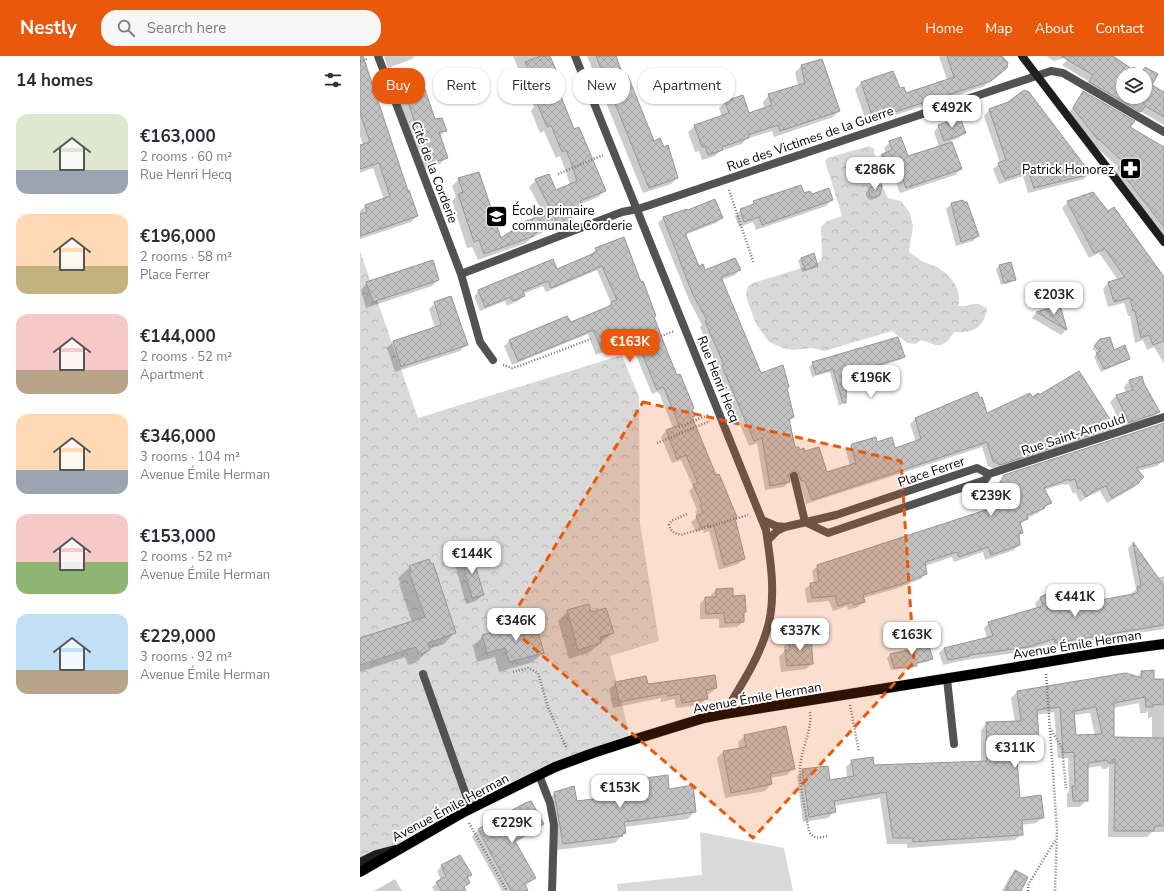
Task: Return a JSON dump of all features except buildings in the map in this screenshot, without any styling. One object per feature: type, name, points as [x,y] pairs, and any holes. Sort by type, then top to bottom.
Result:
[{"type":"main road","name":"Avenue Émile Herman","points":[[360,872],[467,810],[538,775],[572,760],[654,733],[724,714],[1111,651],[1164,644]]},
{"type":"street","name":"Cité de la Corderie","points":[[378,56],[461,274],[480,342],[493,360]]},
{"type":"street","name":"Rue Henri Hecq","points":[[576,56],[766,530],[772,589],[771,609],[767,632],[748,672],[724,714]]},
{"type":"street","points":[[1022,56],[1164,242]]},
{"type":"street","name":"Rue des Victimes de la Guerre","points":[[638,209],[1050,71],[1063,73],[1164,132]]},
{"type":"street","points":[[461,274],[622,212],[638,209]]},
{"type":"street","name":"Rue Saint-Arnould","points":[[989,474],[1164,417]]},
{"type":"street","name":"Place Ferrer","points":[[977,468],[989,474],[985,480],[828,533],[805,522],[836,516],[977,468]]},
{"type":"street","points":[[768,540],[777,531],[785,527],[805,522],[794,476]]},
{"type":"street","points":[[761,516],[776,526],[785,527]]},
{"type":"street","points":[[423,674],[467,810]]},
{"type":"street","points":[[947,678],[954,744]]},
{"type":"street","points":[[538,775],[550,803],[554,825],[552,891]]},
{"type":"street","points":[[360,862],[376,854],[403,847]]},
{"type":"path","points":[[558,174],[614,151]]},
{"type":"path","points":[[726,179],[754,264]]},
{"type":"path","points":[[634,347],[685,327]]},
{"type":"path","points":[[493,360],[512,368],[591,339]]},
{"type":"path","points":[[679,427],[719,413]]},
{"type":"path","points":[[657,444],[719,413]]},
{"type":"path","points":[[687,514],[671,521],[669,525],[675,534],[681,535],[761,516]]},
{"type":"path","points":[[1045,662],[1057,838],[1055,891]]},
{"type":"path","points":[[513,672],[528,668],[538,673],[548,707],[572,760]]},
{"type":"path","points":[[848,694],[859,752]]},
{"type":"path","points":[[808,700],[811,720],[801,758],[801,778],[809,832],[812,836],[818,838],[828,836]]},
{"type":"path","points":[[1050,727],[1060,742],[1062,748],[1066,788]]},
{"type":"path","points":[[467,810],[507,891]]},
{"type":"path","points":[[1028,891],[1028,885],[1057,838]]},
{"type":"highlighted area","points":[[643,402],[901,461],[914,662],[753,838],[507,625]]},
{"type":"green space","points":[[869,146],[874,149],[879,174],[888,198],[901,201],[910,213],[913,226],[909,252],[922,261],[938,268],[949,276],[958,290],[958,306],[980,304],[987,309],[983,321],[972,331],[954,332],[947,342],[940,345],[921,340],[916,344],[907,343],[892,331],[824,351],[812,348],[794,350],[783,348],[769,342],[756,324],[746,295],[748,286],[753,283],[818,263],[822,259],[821,227],[827,221],[842,216],[825,161],[827,158]]},
{"type":"green space","points":[[360,251],[418,418],[622,355],[639,397],[640,524],[659,641],[610,656],[631,741],[593,753],[403,847],[360,862]]},
{"type":"green space","points":[[700,832],[784,848],[793,891],[618,891],[617,884],[702,875]]},
{"type":"place","name":"Patrick Honorez","points":[[1130,169]]},
{"type":"place","name":"École primaire communale Corderie","points":[[496,217]]}]
